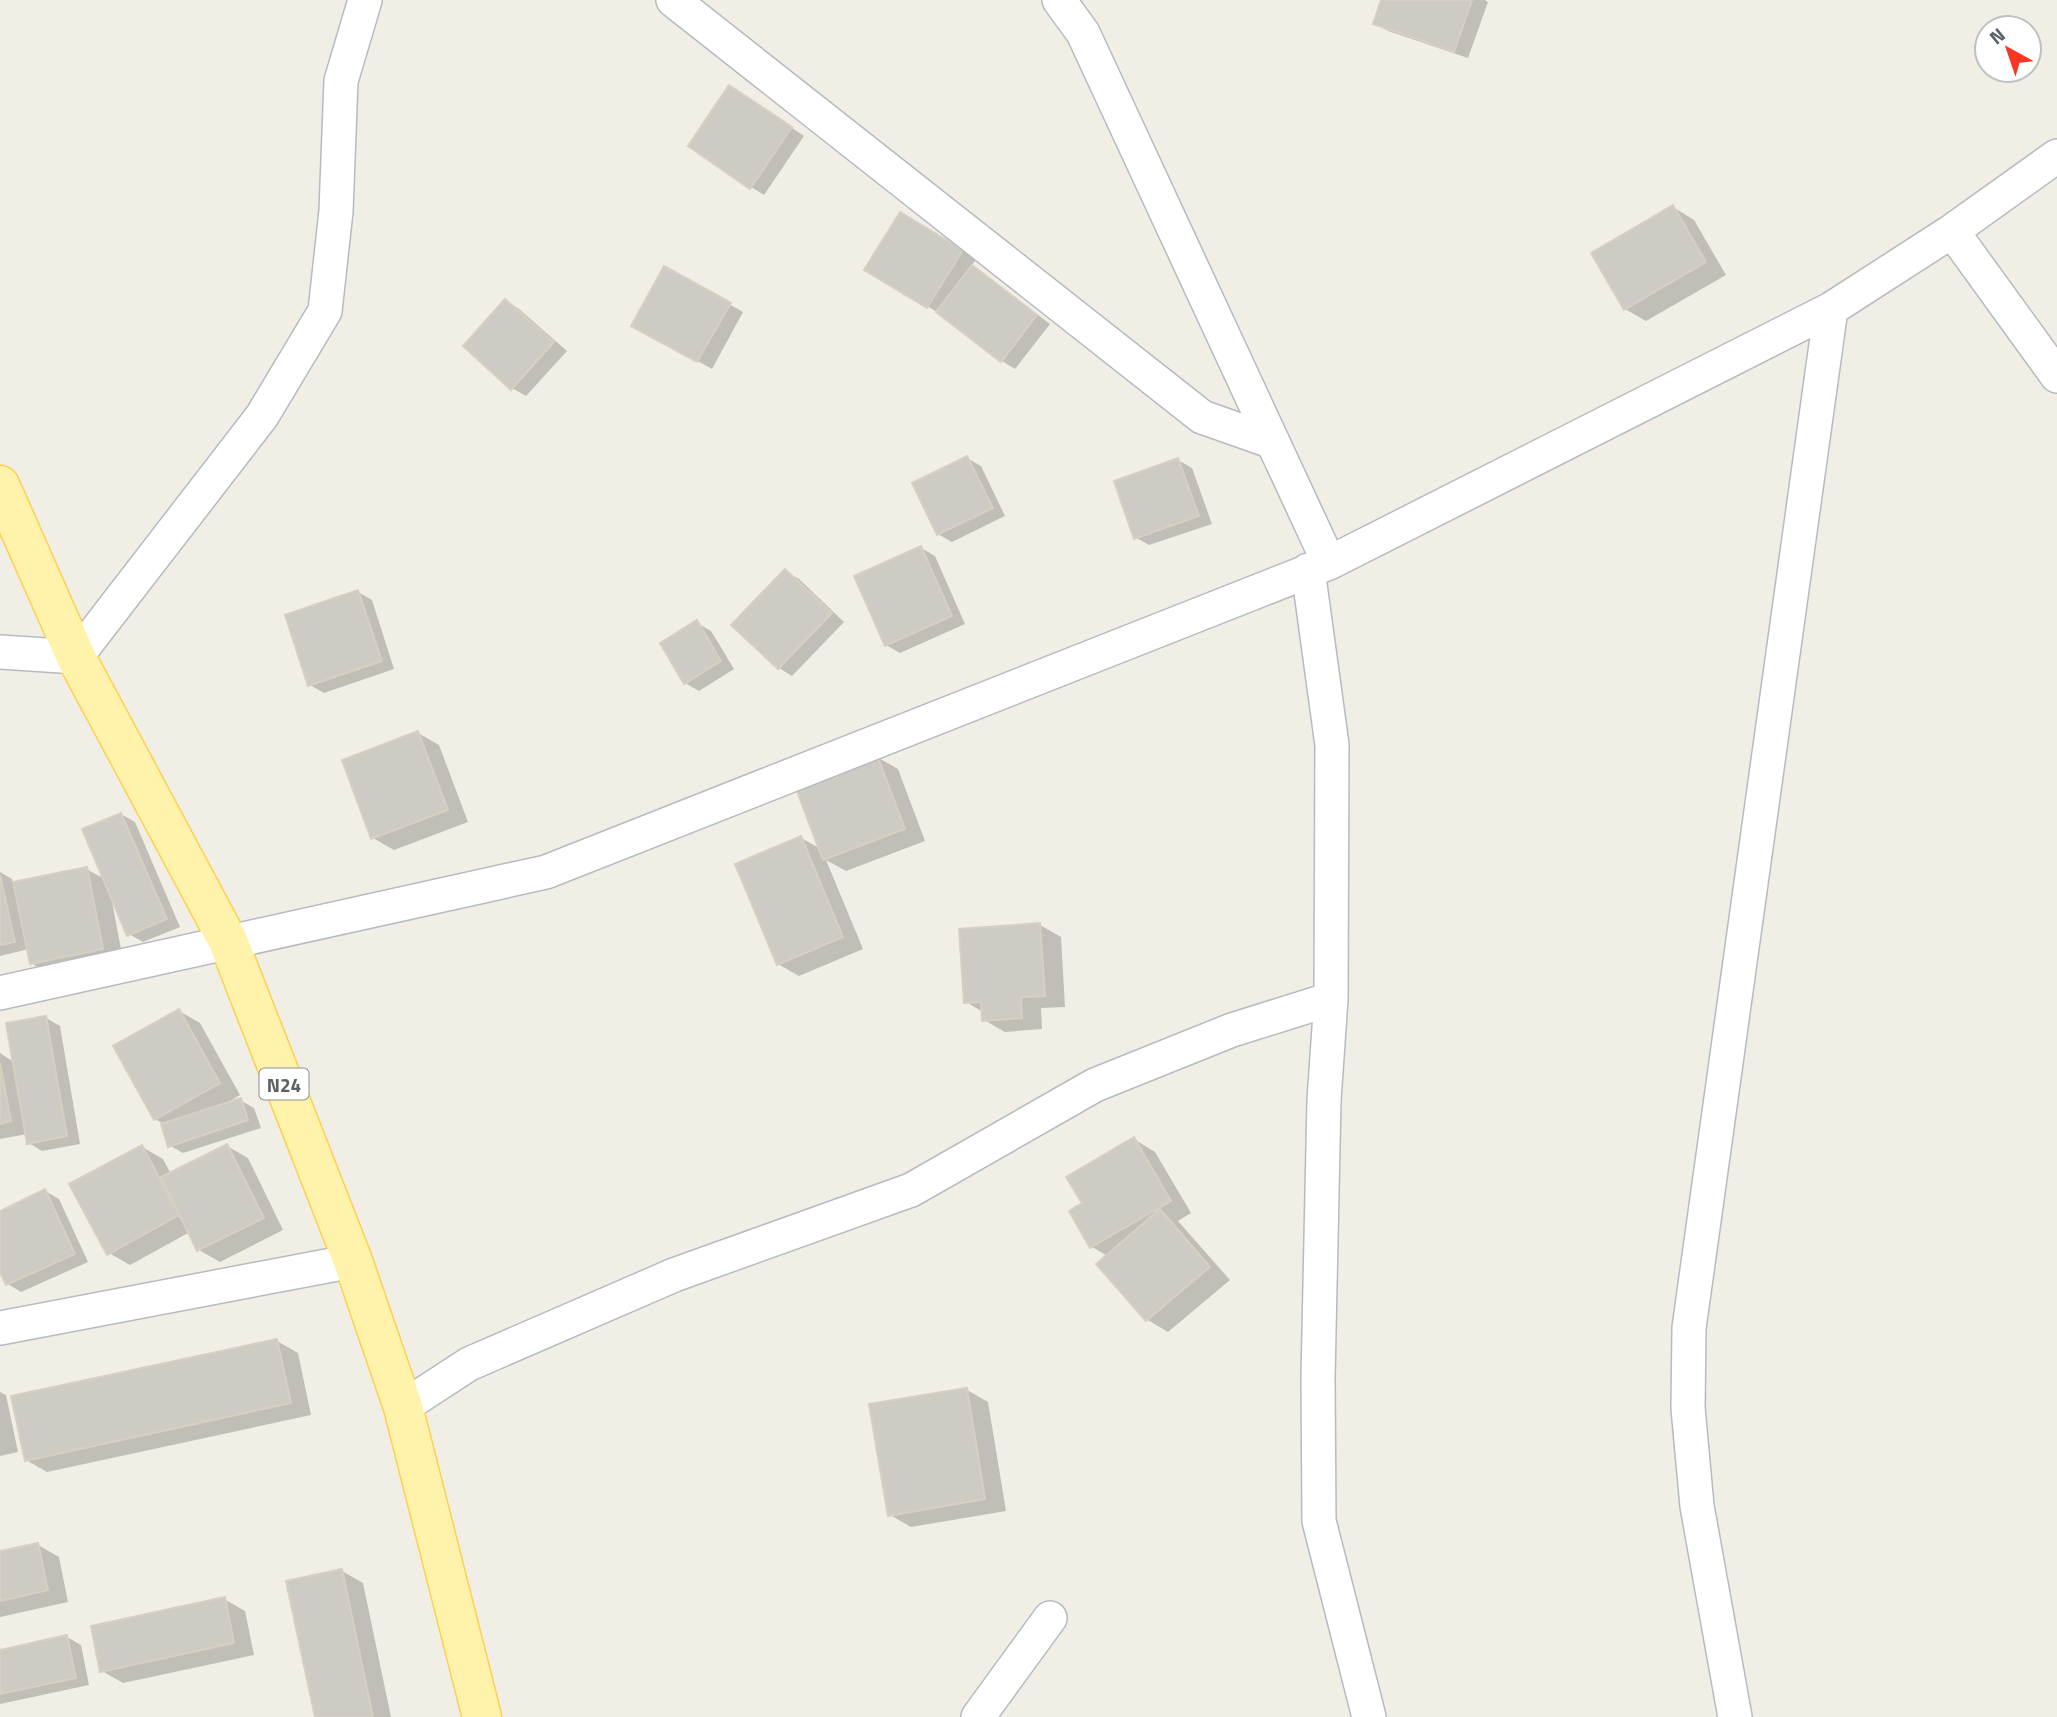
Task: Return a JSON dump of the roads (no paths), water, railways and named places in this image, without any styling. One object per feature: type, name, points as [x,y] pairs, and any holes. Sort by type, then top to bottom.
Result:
[{"type":"main road","name":"N24","points":[[0,485],[75,657],[228,941],[353,1261],[403,1407],[482,1717]]},
{"type":"street","points":[[0,652],[75,657],[261,416],[326,311],[336,211],[341,81],[365,0]]},
{"type":"street","points":[[673,0],[1202,417],[1273,442]]},
{"type":"street","points":[[1059,0],[1083,33],[1273,442],[1319,567],[1332,745],[1331,999],[1324,1100],[1318,1378],[1319,1521],[1369,1717]]},
{"type":"street","points":[[0,993],[546,872],[1319,567],[1831,309],[1952,231],[2057,156]]},
{"type":"street","points":[[1952,231],[2057,376]]},
{"type":"street","points":[[1735,1717],[1697,1506],[1688,1408],[1689,1328],[1831,309]]},
{"type":"street","points":[[403,1407],[469,1364],[674,1275],[911,1190],[1094,1085],[1232,1030],[1331,999]]},
{"type":"street","points":[[0,1328],[353,1261]]},
{"type":"street","points":[[978,1717],[1050,1618]]}]
